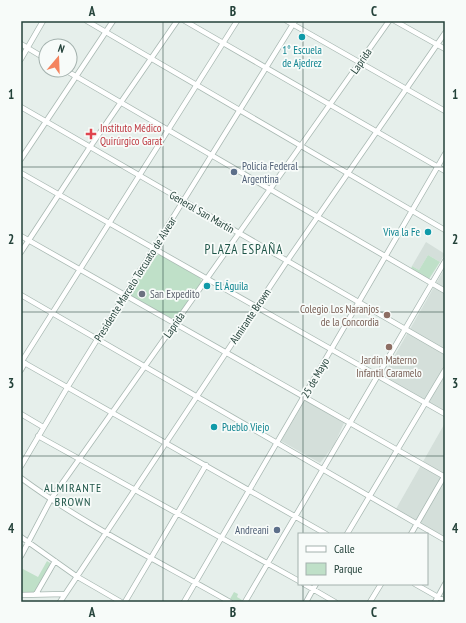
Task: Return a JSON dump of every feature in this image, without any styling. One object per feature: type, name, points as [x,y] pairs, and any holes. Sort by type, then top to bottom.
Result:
[{"type":"street","points":[[21,59],[43,21]]},
{"type":"street","points":[[87,21],[445,230]]},
{"type":"street","points":[[78,73],[113,21]]},
{"type":"street","points":[[21,252],[90,147],[177,21]]},
{"type":"street","points":[[185,21],[445,170]]},
{"type":"street","points":[[21,370],[23,362],[52,313],[237,21]]},
{"type":"street","points":[[287,21],[294,23],[445,111]]},
{"type":"street","name":"Laprida","points":[[21,556],[51,499],[389,21]]},
{"type":"street","points":[[395,21],[445,49]]},
{"type":"street","name":"Presidente Marcelo Torcuato de Alvear","points":[[21,466],[43,427],[210,156],[267,68],[294,23]]},
{"type":"street","name":"Almirante Brown","points":[[60,602],[287,261],[445,33]]},
{"type":"street","points":[[21,44],[38,54]]},
{"type":"street","points":[[78,77],[210,156],[445,291]]},
{"type":"street","points":[[21,159],[75,78]]},
{"type":"street","name":"General San Martín","points":[[21,107],[445,352]]},
{"type":"street","name":"25 de Mayo","points":[[184,602],[445,154]]},
{"type":"street","points":[[21,173],[445,414]]},
{"type":"street","points":[[21,236],[445,476],[412,533]]},
{"type":"street","points":[[246,602],[445,260]]},
{"type":"street","points":[[21,295],[370,495],[445,540]]},
{"type":"street","points":[[23,362],[324,533]]},
{"type":"street","points":[[348,533],[445,370]]},
{"type":"street","points":[[21,414],[43,427]]},
{"type":"street","points":[[38,436],[298,580]]},
{"type":"street","points":[[125,602],[206,465]]},
{"type":"street","points":[[21,478],[51,499],[106,533],[230,602]]},
{"type":"street","points":[[21,537],[76,576],[121,602]]},
{"type":"street","points":[[36,594],[55,561]]},
{"type":"street","points":[[435,602],[445,584]]},
{"type":"street","points":[[306,585],[335,602]]},
{"type":"street","points":[[306,602],[315,585]]},
{"type":"street","points":[[370,602],[380,585]]},
{"type":"street","points":[[417,585],[445,601]]},
{"type":"street","points":[[21,595],[65,594]]},
{"type":"shaded area","points":[[426,242],[445,254],[440,262],[428,255],[419,270],[412,266]]},
{"type":"shaded area","points":[[445,268],[445,412],[383,376]]},
{"type":"shaded area","points":[[305,400],[344,423],[334,445],[320,463],[281,441]]},
{"type":"shaded area","points":[[445,423],[445,537],[396,509]]},
{"type":"green space","name":"PLAZA ESPAÑA","points":[[155,255],[160,255],[199,277],[202,281],[177,318],[173,319],[129,294],[151,258]]},
{"type":"green space","points":[[428,255],[440,262],[429,279],[411,269],[412,266],[419,270]]},
{"type":"green space","points":[[47,561],[55,566],[39,592],[21,592],[21,568],[38,577]]},
{"type":"green space","points":[[234,592],[238,594],[237,597],[242,600],[241,602],[236,602],[230,599]]},
{"type":"place","name":"1° Escuela de Ajedrez","points":[[302,37]]},
{"type":"place","name":"Instituto Médico Quirúrgico Garat","points":[[91,134]]},
{"type":"place","name":"Policía Federal Argentina","points":[[234,172]]},
{"type":"place","name":"Viva la Fe","points":[[428,232]]},
{"type":"place","name":"El Águila","points":[[207,286]]},
{"type":"place","name":"San Expedito","points":[[142,294]]},
{"type":"place","name":"Colegio Los Naranjos de la Concordia","points":[[387,315]]},
{"type":"place","name":"Jardín Materno Infantil Caramelo","points":[[389,347]]},
{"type":"place","name":"Pueblo Viejo","points":[[214,427]]},
{"type":"place","name":"Andreani","points":[[277,530]]},
{"type":"district","name":"PLAZA ESPAÑA","points":[[244,249]]},
{"type":"district","name":"ALMIRANTE BROWN","points":[[73,495]]}]
